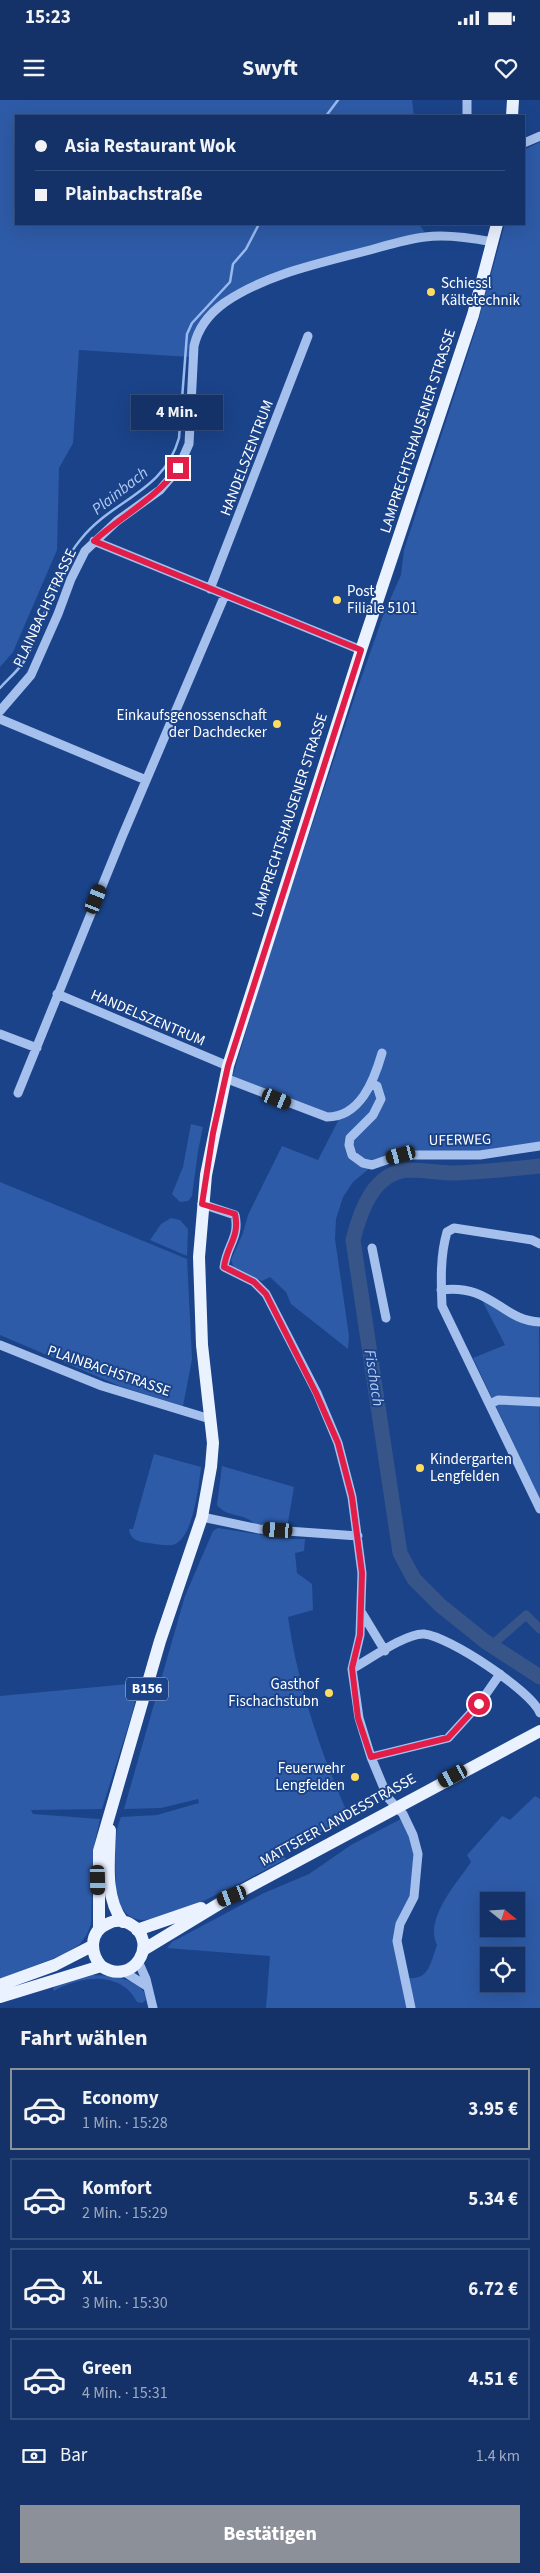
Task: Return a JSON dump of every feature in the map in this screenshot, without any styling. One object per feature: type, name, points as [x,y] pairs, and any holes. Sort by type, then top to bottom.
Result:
[{"type":"main road","points":[[512,115],[513,100]]},
{"type":"main road","name":"LAMPRECHTSHAUSENER STRASSE","points":[[210,1419],[199,1298],[202,1204],[213,1133],[226,1072],[361,650],[474,315],[495,234]]},
{"type":"main road","name":"B156","points":[[92,1946],[99,1929],[99,1851],[160,1641],[202,1516],[211,1468],[210,1419]]},
{"type":"main road","name":"MATTSEER LANDESSTRASSE","points":[[140,1956],[232,1896],[540,1731]]},
{"type":"main road","name":"B156","points":[[111,1813],[110,1891],[115,1911],[123,1922]]},
{"type":"main road","name":"MATTSEER LANDESSTRASSE","points":[[137,1930],[169,1921],[232,1896]]},
{"type":"main road","points":[[0,1985],[54,1965],[92,1946],[95,1957],[101,1966],[109,1970],[123,1971],[140,1956],[142,1940],[137,1930],[123,1922],[108,1923],[99,1929]]},
{"type":"main road","points":[[0,1997],[101,1966]]},
{"type":"street","points":[[467,100],[467,115]]},
{"type":"street","points":[[525,143],[540,136]]},
{"type":"street","name":"PLAINBACHSTRASSE","points":[[0,711],[31,675],[71,579],[85,551],[117,520],[160,490],[178,468],[189,444],[196,337],[204,323],[224,303],[251,288],[316,264],[425,237],[466,238],[495,234]]},
{"type":"street","name":"HANDELSZENTRUM","points":[[210,589],[308,336]]},
{"type":"street","points":[[94,541],[361,650]]},
{"type":"street","points":[[18,1093],[57,994],[225,595]]},
{"type":"street","points":[[0,719],[146,780]]},
{"type":"street","name":"HANDELSZENTRUM","points":[[57,994],[226,1072]]},
{"type":"street","points":[[0,1034],[37,1048]]},
{"type":"street","points":[[226,1072],[327,1117],[344,1116],[372,1084],[382,1053]]},
{"type":"street","name":"UFERWEG","points":[[372,1084],[377,1086],[381,1099],[373,1115],[350,1138],[348,1145],[352,1155],[363,1163],[372,1165],[401,1155],[480,1155],[540,1146]]},
{"type":"street","points":[[202,1204],[235,1214],[238,1227],[224,1267],[254,1282],[266,1294],[316,1393],[338,1443],[352,1497],[362,1573],[360,1635],[352,1668],[358,1718],[371,1757],[388,1798],[406,1821],[418,1854],[414,1897],[400,1924],[397,1941],[411,2008]]},
{"type":"street","points":[[540,1244],[532,1240],[454,1228],[447,1232],[443,1247],[441,1290],[442,1306],[540,1509]]},
{"type":"street","points":[[372,1248],[386,1318]]},
{"type":"street","points":[[441,1290],[460,1288],[473,1290],[524,1319],[540,1322]]},
{"type":"street","name":"PLAINBACHSTRASSE","points":[[0,1346],[102,1386],[210,1419]]},
{"type":"street","points":[[490,1404],[498,1400],[540,1402]]},
{"type":"street","points":[[202,1516],[259,1529],[358,1536]]},
{"type":"street","points":[[361,1611],[385,1651]]},
{"type":"street","points":[[352,1668],[413,1636],[433,1636],[445,1641],[500,1674],[530,1698],[540,1713]]},
{"type":"street","points":[[371,1757],[448,1738],[479,1704],[500,1674]]},
{"type":"street","points":[[140,1956],[153,2008]]},
{"type":"street","points":[[123,1971],[148,1987]]},
{"type":"shaded area","points":[[0,100],[412,100],[414,115],[15,115],[15,225],[420,225],[426,234],[272,275],[202,319],[191,339],[190,357],[79,350],[73,443],[59,468],[57,550],[13,652],[0,667]]},
{"type":"shaded area","points":[[540,142],[540,1143],[502,1151],[378,1161],[353,1182],[343,1197],[336,1219],[335,1239],[349,1336],[348,1349],[291,1304],[286,1292],[270,1277],[262,1281],[234,1268],[231,1260],[243,1233],[248,1215],[282,1146],[318,1160],[338,1121],[338,1115],[331,1115],[236,1080],[233,1075],[268,958],[355,696],[384,613],[401,575],[404,550],[476,329],[505,225],[525,225],[525,150]]},
{"type":"shaded area","points":[[191,1124],[203,1127],[192,1196],[188,1201],[180,1202],[172,1194],[183,1167]]},
{"type":"shaded area","points":[[0,1182],[187,1259],[192,1359],[183,1406],[122,1387],[0,1335]]},
{"type":"shaded area","points":[[171,1218],[180,1220],[188,1229],[187,1256],[150,1240],[161,1224]]},
{"type":"shaded area","points":[[485,1300],[539,1324],[540,1499],[473,1358],[505,1345],[483,1302]]},
{"type":"shaded area","points":[[154,1454],[201,1467],[194,1511],[190,1523],[185,1534],[172,1545],[139,1541],[131,1536],[129,1529],[133,1529]]},
{"type":"shaded area","points":[[222,1466],[294,1487],[287,1528],[254,1524],[246,1518],[221,1509],[217,1505]]},
{"type":"shaded area","points":[[218,1528],[263,1535],[269,1539],[305,1539],[304,1551],[295,1553],[297,1573],[312,1584],[313,1610],[288,1617],[292,1643],[304,1695],[320,1745],[350,1819],[281,1850],[286,1859],[211,1898],[167,1915],[149,1920],[136,1919],[126,1913],[120,1903],[117,1892],[115,1848],[118,1824],[121,1817],[157,1815],[199,1803],[198,1799],[161,1808],[124,1809],[185,1596],[213,1531]]},
{"type":"shaded area","points":[[139,1683],[132,1714],[102,1809],[31,1810],[33,1814],[100,1819],[93,1851],[91,1924],[87,1934],[80,1944],[65,1954],[0,1979],[0,1696]]},
{"type":"shaded area","points":[[535,1796],[540,1799],[540,2008],[266,2008],[270,1956],[167,1948],[172,1942],[264,1893],[309,1874],[351,1845],[401,1819],[411,1838],[415,1855],[411,1899],[399,1921],[400,1977],[417,1978],[426,1972],[429,1966],[437,1945],[434,1935],[438,1913],[471,1862],[467,1855],[502,1816],[510,1820]]},
{"type":"shaded area","points":[[89,1975],[114,1977],[132,1982],[144,1992],[146,2000],[142,2003],[137,2002],[130,1992],[121,1985],[99,1979],[87,1979],[54,1991],[53,1988],[70,1979]]},
{"type":"waterway","name":"Plainbach","points":[[327,115],[338,100]]},
{"type":"waterway","name":"Plainbach","points":[[0,688],[27,657],[55,585],[73,549],[94,525],[150,483],[162,471],[172,456],[179,438],[187,334],[192,323],[230,282],[233,264],[246,249],[258,225]]},
{"type":"waterway","name":"Fischach","points":[[540,1166],[466,1173],[409,1170],[397,1172],[386,1178],[370,1195],[364,1206],[353,1240],[400,1553],[414,1579],[441,1606],[486,1642],[540,1677]]},
{"type":"waterway","points":[[492,1645],[526,1615],[540,1629]]},
{"type":"place","name":"Schiessl Kältetechnik","points":[[431,292]]},
{"type":"place","name":"Post Filiale 5101","points":[[337,600]]},
{"type":"place","name":"Einkaufsgenossenschaft der Dachdecker","points":[[277,724]]},
{"type":"place","name":"Kindergarten Lengfelden","points":[[420,1468]]},
{"type":"place","name":"Gasthof Fischachstubn","points":[[329,1693]]},
{"type":"place","name":"Feuerwehr Lengfelden","points":[[355,1777]]},
{"type":"route","points":[[178,468],[160,490],[117,520],[94,541],[361,650],[228,1066],[213,1133],[202,1204],[235,1214],[238,1227],[224,1267],[254,1282],[266,1294],[316,1393],[338,1443],[352,1497],[361,1557],[360,1635],[352,1668],[358,1718],[371,1757],[443,1741],[454,1733],[479,1704]]}]
